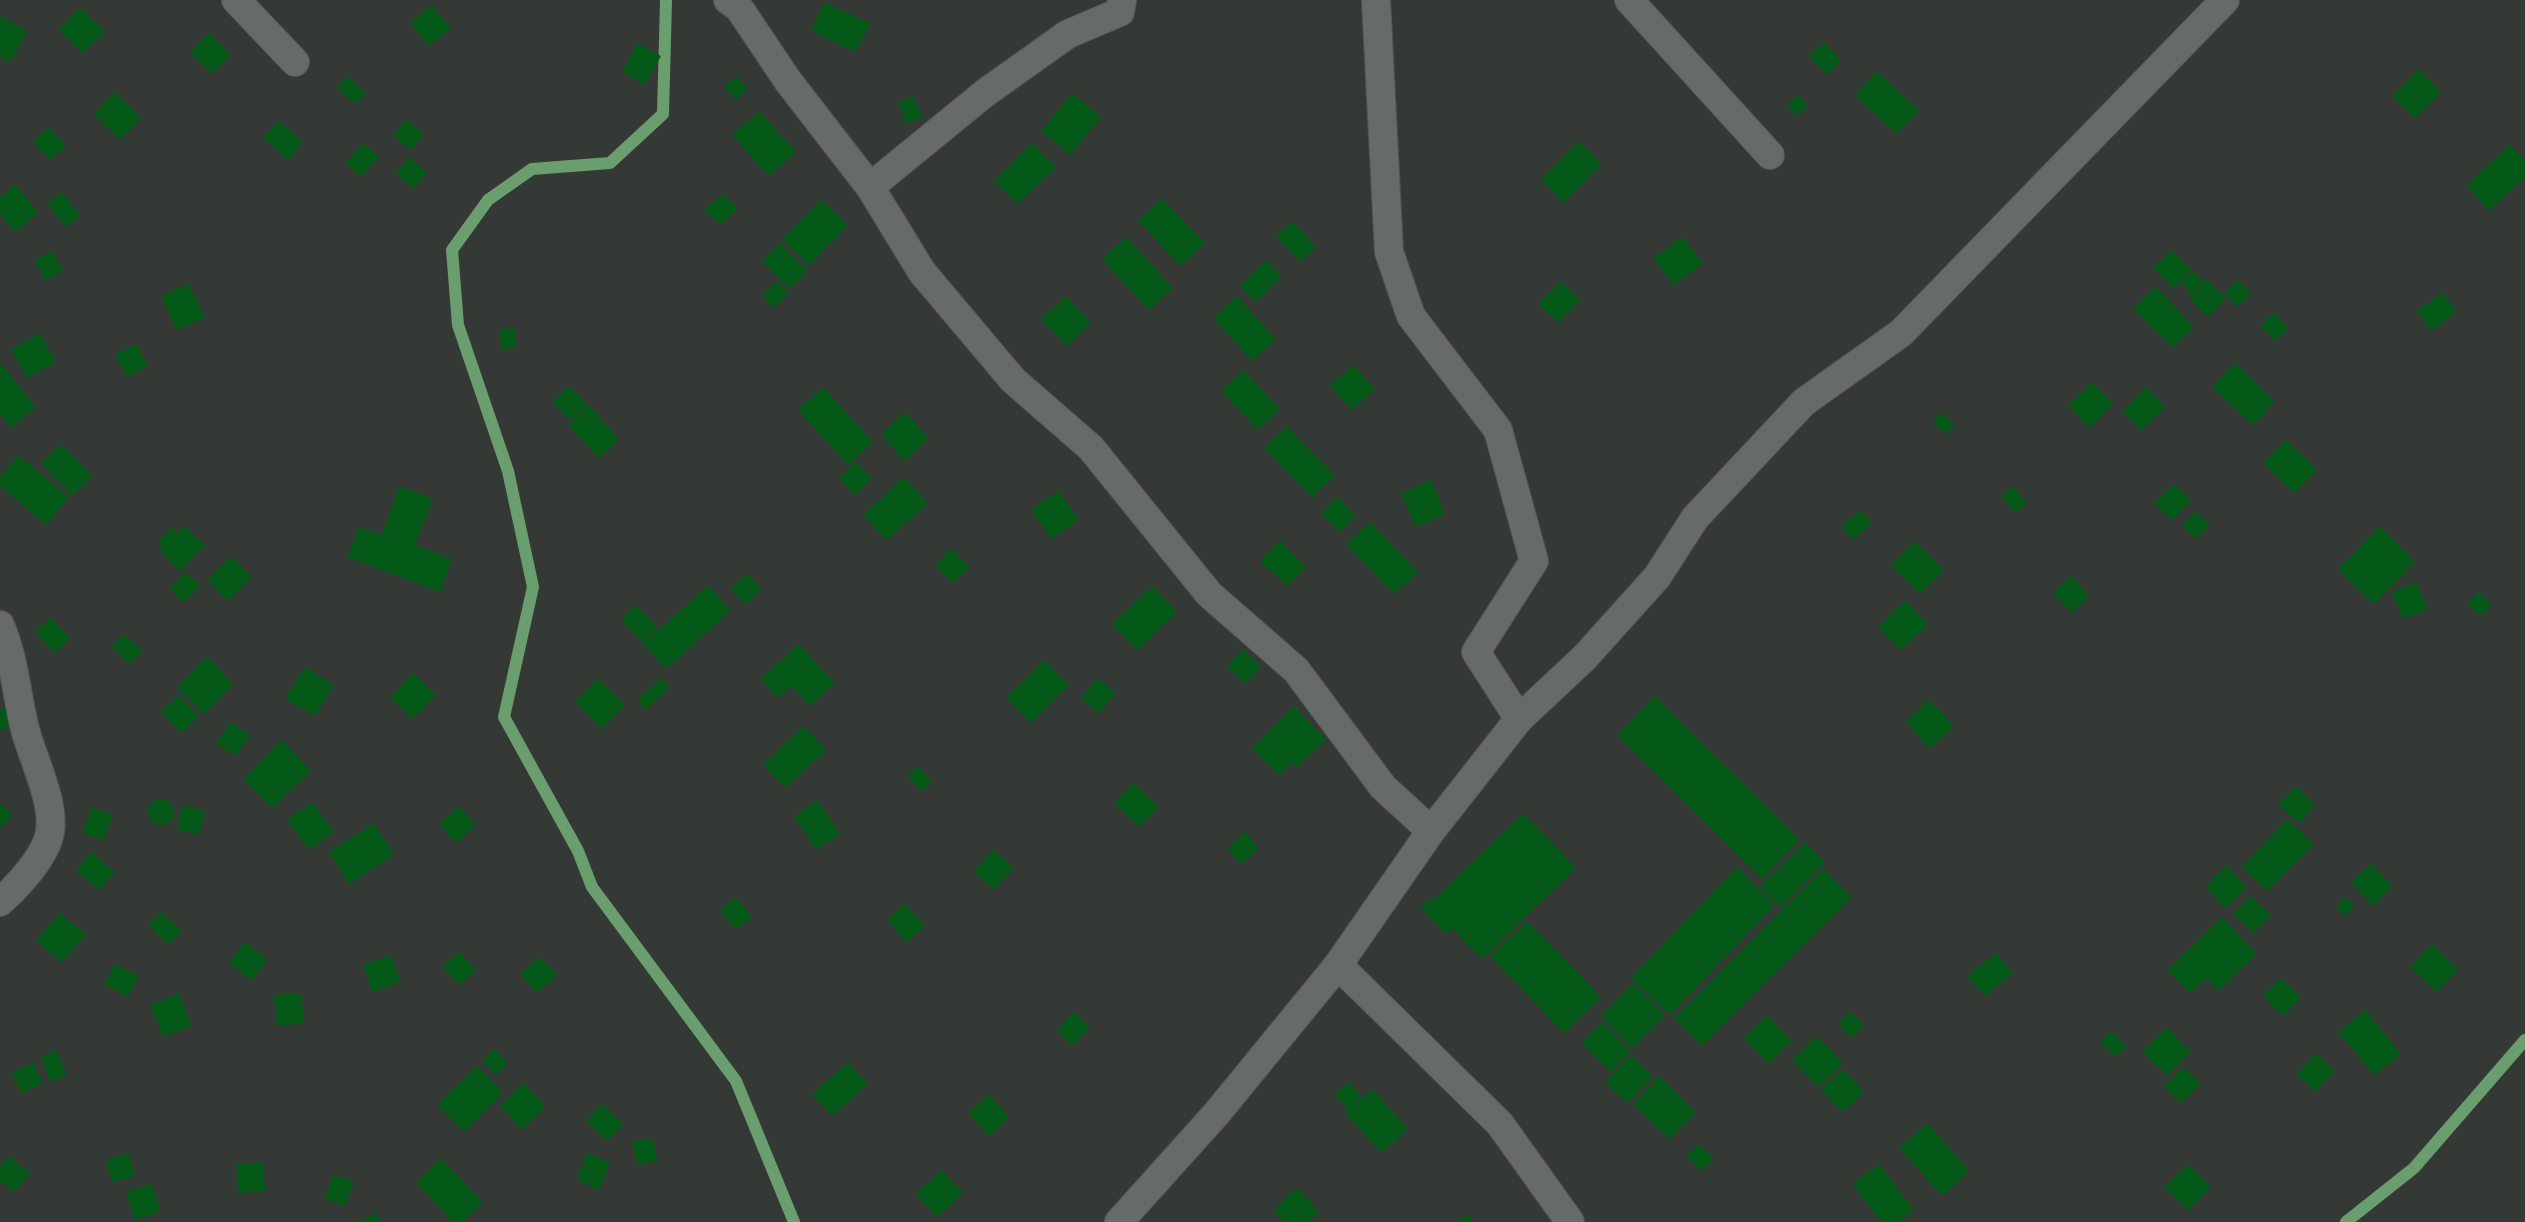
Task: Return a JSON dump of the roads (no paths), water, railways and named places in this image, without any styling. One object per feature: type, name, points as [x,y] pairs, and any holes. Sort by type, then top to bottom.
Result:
[{"type":"street","points":[[236,0],[295,62]]},
{"type":"street","points":[[728,0],[739,8],[788,81],[870,187],[922,272],[1013,380],[1091,448],[1209,594],[1296,670],[1383,787],[1431,831]]},
{"type":"street","points":[[870,187],[985,93],[1068,34],[1120,12],[1122,0]]},
{"type":"street","points":[[1376,0],[1389,252],[1411,316],[1498,430],[1534,561],[1476,652],[1519,719]]},
{"type":"street","points":[[1629,0],[1770,155]]},
{"type":"street","points":[[1119,1222],[1217,1113],[1338,965],[1431,831],[1519,719],[1585,657],[1657,577],[1695,518],[1804,402],[1901,333],[2225,0]]},
{"type":"street","points":[[0,625],[8,644],[24,726],[50,810],[50,832],[34,867],[0,902]]},
{"type":"street","points":[[1338,965],[1500,1124],[1570,1222]]},
{"type":"waterway","points":[[666,0],[663,114],[610,163],[532,169],[488,200],[452,250],[458,325],[508,471],[533,587],[504,717],[578,851],[592,887],[736,1081],[794,1222]]},
{"type":"waterway","points":[[2346,1222],[2414,1168],[2525,1040]]}]
